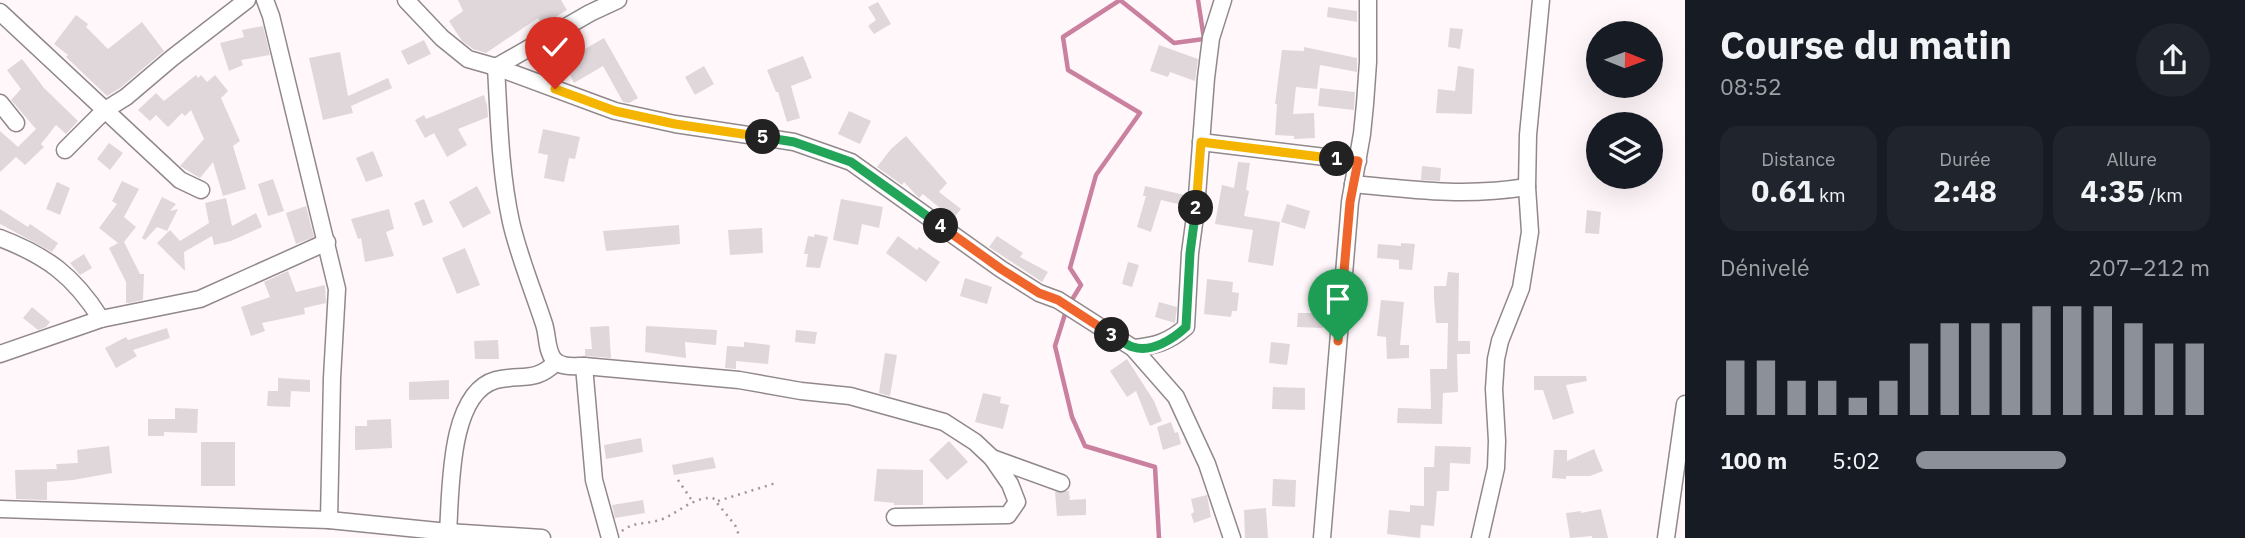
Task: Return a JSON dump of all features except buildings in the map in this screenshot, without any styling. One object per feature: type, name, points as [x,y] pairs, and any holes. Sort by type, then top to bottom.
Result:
[{"type":"street","points":[[65,150],[104,110],[126,97],[247,0]]},
{"type":"street","points":[[265,0],[337,289],[329,520]]},
{"type":"street","points":[[407,0],[442,38],[468,59],[615,111],[675,124],[794,142],[851,162],[1001,269],[1039,293],[1058,300],[1133,348],[1176,397],[1207,464],[1232,538]]},
{"type":"street","points":[[496,67],[618,0]]},
{"type":"street","points":[[1133,348],[1156,346],[1174,338],[1186,327],[1190,253],[1211,38],[1223,0]]},
{"type":"street","points":[[1322,538],[1353,184],[1358,161],[1368,62],[1368,0]]},
{"type":"street","points":[[1480,538],[1496,468],[1496,359],[1500,341],[1521,288],[1530,232],[1528,135],[1541,0]]},
{"type":"street","points":[[0,12],[180,180],[201,190]]},
{"type":"street","points":[[496,67],[503,180],[511,222],[531,292],[545,327],[550,353],[556,362],[568,367],[584,366],[739,380],[850,396],[944,422],[975,442],[992,458],[1010,484],[1017,502],[1008,514],[895,517]]},
{"type":"street","points":[[0,103],[16,123]]},
{"type":"street","points":[[1201,142],[1358,161]]},
{"type":"street","points":[[1353,184],[1445,193],[1499,192],[1527,187]]},
{"type":"street","points":[[0,238],[44,257],[87,297],[101,319]]},
{"type":"street","points":[[0,354],[101,319],[200,299],[327,242]]},
{"type":"street","points":[[448,532],[458,428],[475,395],[487,383],[541,375],[556,362]]},
{"type":"street","points":[[584,366],[594,480],[615,535]]},
{"type":"street","points":[[1666,538],[1685,404]]},
{"type":"street","points":[[992,458],[1061,483]]},
{"type":"street","points":[[0,509],[329,520],[542,538]]},
{"type":"path","points":[[678,480],[692,502]]},
{"type":"path","points":[[718,502],[776,483]]},
{"type":"path","points":[[615,535],[627,527],[661,519],[692,502],[713,498],[735,525],[740,538]]},
{"type":"waterway","points":[[1070,303],[1081,285],[1070,268],[1096,175],[1140,113],[1068,70],[1063,37],[1120,0],[1174,43],[1204,39],[1198,0]]},
{"type":"waterway","points":[[1066,311],[1055,346],[1072,417],[1085,446],[1155,467],[1159,538]]},
{"type":"route","points":[[555,89],[615,111],[675,124],[794,142],[851,162],[1001,269],[1039,293],[1058,300],[1133,348],[1156,346],[1174,338],[1186,327],[1201,142],[1358,161],[1350,202],[1338,341]]}]
